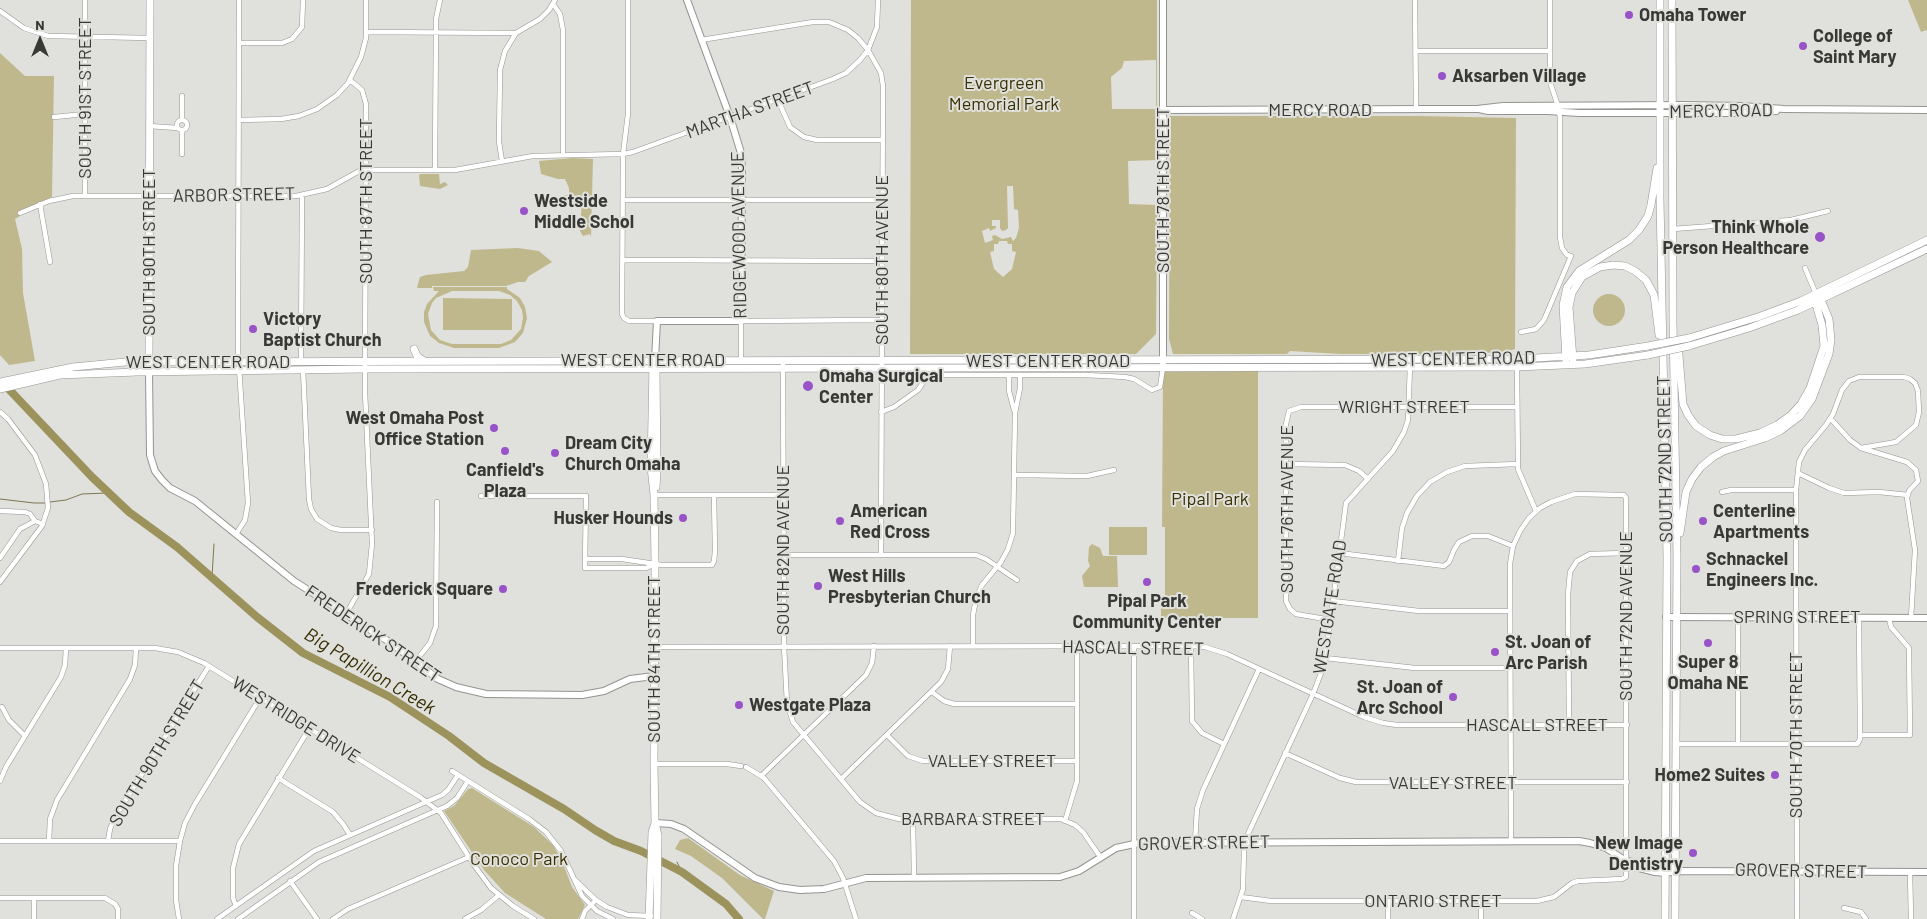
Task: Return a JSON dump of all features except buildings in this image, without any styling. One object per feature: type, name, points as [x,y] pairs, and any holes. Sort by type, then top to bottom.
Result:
[{"type":"main road","name":"SOUTH 90TH STREET","points":[[150,0],[149,440],[152,464],[158,476],[166,484],[204,508]]},
{"type":"main road","name":"RIDGEWOOD AVENUE","points":[[687,0],[730,117],[741,153],[741,321]]},
{"type":"main road","name":"SOUTH 78TH STREET","points":[[1163,0],[1163,368]]},
{"type":"main road","name":"SOUTH 72ND STREET","points":[[1660,0],[1666,617],[1665,919]]},
{"type":"main road","name":"SOUTH 72ND STREET","points":[[1672,0],[1677,557],[1675,919]]},
{"type":"main road","name":"MERCY ROAD","points":[[1162,110],[1477,109],[1488,111],[1672,109],[1741,106],[1784,109],[1927,110]]},
{"type":"main road","points":[[1569,361],[1564,305],[1567,287],[1579,271],[1629,240],[1644,223],[1652,202],[1660,146]]},
{"type":"main road","name":"WEST CENTER ROAD","points":[[0,382],[71,374],[240,370],[365,360],[655,365],[678,368],[1351,367],[1569,361],[1688,338],[1818,299],[1927,240]]},
{"type":"main road","name":"WEST CENTER ROAD","points":[[0,389],[37,377],[96,364],[149,362],[238,362],[365,369],[655,365],[741,360],[1163,360],[1517,367],[1648,355],[1689,346],[1758,326],[1927,249]]},
{"type":"main road","points":[[1673,261],[1684,404],[1688,415],[1696,426],[1716,437],[1736,439],[1760,433],[1783,421],[1801,404],[1810,388],[1823,349],[1823,327],[1818,299]]},
{"type":"main road","points":[[1569,361],[1569,307],[1572,293],[1578,281],[1593,270],[1606,265],[1625,266],[1636,271],[1649,284],[1656,302],[1664,404]]},
{"type":"main road","points":[[1677,557],[1686,492],[1692,479],[1701,467],[1724,451],[1765,438],[1780,431],[1800,416],[1812,399],[1831,346],[1829,321],[1818,299]]},
{"type":"main road","points":[[657,321],[741,321]]},
{"type":"main road","name":"SOUTH 84TH STREET","points":[[653,918],[655,833],[655,564],[654,495],[651,467],[657,321]]},
{"type":"main road","points":[[414,349],[417,356],[424,361]]},
{"type":"main road","name":"SOUTH 84TH STREET","points":[[654,495],[658,472],[655,365]]},
{"type":"main road","points":[[657,397],[663,375],[669,370],[678,368]]},
{"type":"main road","name":"FREDERICK STREET","points":[[204,508],[294,581],[391,643],[429,674],[446,684],[486,694],[588,694],[604,691],[630,679],[654,676]]},
{"type":"main road","name":"SPRING STREET","points":[[1666,617],[1927,618]]},
{"type":"main road","points":[[1665,735],[1676,744]]},
{"type":"main road","name":"GROVER STREET","points":[[655,823],[671,824],[684,829],[745,872],[770,884],[791,889],[809,890],[824,889],[866,878],[1060,878],[1080,872],[1116,848],[1134,843],[1195,842],[1590,843],[1611,850],[1627,860],[1635,868],[1675,871],[1927,872]]},
{"type":"street","name":"SOUTH 91ST STREET","points":[[85,0],[85,196]]},
{"type":"street","points":[[236,534],[245,520],[248,507],[238,362],[240,0]]},
{"type":"street","points":[[239,43],[280,43],[292,39],[300,31],[303,22],[303,0]]},
{"type":"street","points":[[239,120],[280,120],[305,115],[331,100],[350,80],[361,57],[366,32],[366,0]]},
{"type":"street","points":[[435,170],[436,19],[440,0]]},
{"type":"street","points":[[628,0],[628,114],[623,154],[622,314],[629,321],[657,321]]},
{"type":"street","points":[[868,50],[877,26],[878,0]]},
{"type":"street","points":[[1415,0],[1416,109]]},
{"type":"street","points":[[1521,332],[1536,330],[1544,320],[1572,256],[1564,252],[1560,237],[1559,109],[1550,82],[1550,0]]},
{"type":"street","points":[[502,161],[499,142],[500,70],[505,51],[516,33],[540,19],[554,2],[560,14],[563,30],[562,155]]},
{"type":"street","points":[[0,11],[24,28],[53,37],[150,38]]},
{"type":"street","name":"SOUTH 80TH AVENUE","points":[[701,40],[822,21],[836,24],[858,38],[879,68],[882,78],[881,554]]},
{"type":"street","points":[[366,32],[516,33]]},
{"type":"street","name":"MARTHA STREET","points":[[623,154],[842,76],[868,50]]},
{"type":"street","points":[[1416,51],[1550,51]]},
{"type":"street","name":"SOUTH 87TH STREET","points":[[346,614],[370,574],[372,561],[365,369],[366,99],[361,88],[350,80]]},
{"type":"street","points":[[182,96],[180,125],[182,154]]},
{"type":"street","points":[[778,100],[790,126],[804,138],[816,140],[882,140]]},
{"type":"street","points":[[54,118],[85,114]]},
{"type":"street","points":[[150,126],[180,125]]},
{"type":"street","name":"ARBOR STREET","points":[[20,213],[57,199],[85,196],[287,197],[327,188],[357,171],[366,169],[467,169],[533,156],[623,154]]},
{"type":"street","points":[[302,195],[302,366],[309,503],[317,519],[325,525],[336,529],[372,530]]},
{"type":"street","points":[[623,200],[882,200]]},
{"type":"street","points":[[40,204],[50,262]]},
{"type":"street","points":[[1673,229],[1791,220],[1828,211]]},
{"type":"street","points":[[623,260],[882,260]]},
{"type":"street","points":[[1805,268],[1818,299]]},
{"type":"street","points":[[741,321],[882,320]]},
{"type":"street","name":"RIDGEWOOD AVENUE","points":[[741,321],[741,360]]},
{"type":"street","name":"SOUTH 82ND AVENUE","points":[[783,360],[784,646],[788,711],[793,722],[804,735]]},
{"type":"street","name":"WESTGATE ROAD","points":[[1233,919],[1241,897],[1244,881],[1246,842],[1313,694],[1325,658],[1346,503],[1400,441],[1407,424],[1410,364]]},
{"type":"street","points":[[1510,842],[1510,564],[1513,546],[1522,526],[1536,512],[1520,478],[1517,464],[1517,367]]},
{"type":"street","name":"SOUTH 78TH STREET","points":[[1020,375],[1128,377],[1152,390],[1160,387],[1163,368]]},
{"type":"street","points":[[881,412],[894,408],[918,390],[930,375],[1020,375],[1020,388],[1015,414],[1013,533],[1008,549],[997,567],[982,585],[976,599],[973,615],[973,646]]},
{"type":"street","points":[[1008,375],[1009,391],[1015,414]]},
{"type":"street","points":[[1861,448],[1896,442],[1916,426],[1918,391],[1913,382],[1904,377],[1859,377],[1849,380],[1842,390],[1831,419],[1850,440],[1861,448],[1910,463],[1916,470],[1918,477],[1916,484],[1908,495],[1907,506],[1915,550],[1911,618]]},
{"type":"street","name":"WRIGHT STREET","points":[[1291,409],[1301,407],[1517,406]]},
{"type":"street","name":"SOUTH 76TH AVENUE","points":[[1291,409],[1286,418],[1286,596],[1290,609],[1300,616],[1331,620]]},
{"type":"street","points":[[0,412],[25,440],[35,455],[43,474],[48,497],[48,508],[43,524],[0,582]]},
{"type":"street","name":"SOUTH 70TH STREET","points":[[1797,919],[1796,490],[1799,462],[1805,450],[1831,419]]},
{"type":"street","points":[[1286,464],[1346,465],[1359,471],[1368,479]]},
{"type":"street","points":[[1398,561],[1402,528],[1407,513],[1417,496],[1430,482],[1447,472],[1465,466],[1517,464]]},
{"type":"street","points":[[1015,475],[1086,476],[1114,470]]},
{"type":"street","points":[[1798,473],[1844,493],[1880,492],[1908,495]]},
{"type":"street","points":[[1722,492],[1735,490],[1796,490]]},
{"type":"street","name":"SOUTH 72ND AVENUE","points":[[1536,512],[1550,502],[1570,495],[1620,494],[1625,496],[1627,860],[1626,877],[1618,879]]},
{"type":"street","points":[[654,495],[783,496]]},
{"type":"street","points":[[586,559],[622,559],[655,564],[712,565],[715,551],[714,495]]},
{"type":"street","points":[[482,496],[586,496],[585,568],[646,568],[655,564]]},
{"type":"street","points":[[415,662],[430,643],[436,626],[437,502]]},
{"type":"street","points":[[0,511],[25,512],[30,514],[35,521],[43,524]]},
{"type":"street","points":[[0,558],[20,529],[35,521]]},
{"type":"street","points":[[1340,553],[1446,566],[1460,542],[1467,538],[1478,535],[1488,536],[1513,546]]},
{"type":"street","points":[[1569,725],[1569,579],[1571,570],[1576,563],[1590,554],[1626,553]]},
{"type":"street","points":[[784,555],[976,555],[986,558],[1017,580]]},
{"type":"street","points":[[1333,601],[1420,611],[1510,612]]},
{"type":"street","points":[[1738,617],[1738,744]]},
{"type":"street","points":[[1676,744],[1857,744],[1860,741],[1860,618]]},
{"type":"street","points":[[1860,736],[1910,736],[1909,646],[1892,628],[1889,618]]},
{"type":"street","name":"HASCALL STREET","points":[[654,646],[1191,646],[1219,651],[1364,717],[1392,725],[1626,725]]},
{"type":"street","points":[[762,776],[866,675],[872,663],[874,646]]},
{"type":"street","points":[[841,779],[941,682],[949,663],[950,646]]},
{"type":"street","points":[[1066,821],[1076,787],[1077,646]]},
{"type":"street","points":[[1134,646],[1134,919]]},
{"type":"street","points":[[1191,646],[1192,721],[1202,734],[1224,744]]},
{"type":"street","name":"WESTRIDGE DRIVE","points":[[0,648],[136,648],[175,652],[209,666],[427,802],[448,822],[480,874],[499,895],[534,919]]},
{"type":"street","points":[[0,781],[61,677],[65,664],[66,648]]},
{"type":"street","points":[[49,841],[50,819],[57,800],[130,679],[135,665],[136,648]]},
{"type":"street","points":[[1325,658],[1415,668],[1510,668]]},
{"type":"street","name":"SOUTH 90TH STREET","points":[[108,841],[114,819],[209,666]]},
{"type":"street","points":[[1195,842],[1196,820],[1200,800],[1259,669]]},
{"type":"street","points":[[932,692],[944,701],[954,704],[1077,704]]},
{"type":"street","points":[[179,919],[176,900],[176,866],[185,824],[195,804],[260,698]]},
{"type":"street","points":[[2,707],[8,720],[25,736]]},
{"type":"street","points":[[236,906],[233,898],[235,854],[244,834],[309,729]]},
{"type":"street","name":"BARBARA STREET","points":[[804,735],[860,802],[872,811],[891,818],[1056,819],[1066,821],[1083,832],[1101,858]]},
{"type":"street","name":"VALLEY STREET","points":[[887,735],[908,756],[923,761],[1077,761]]},
{"type":"street","name":"VALLEY STREET","points":[[1286,753],[1340,778],[1356,782],[1627,782]]},
{"type":"street","points":[[654,764],[727,764],[743,766],[762,776],[834,861],[856,919]]},
{"type":"street","points":[[452,771],[529,819],[546,832],[561,851],[578,890],[597,911],[613,919]]},
{"type":"street","points":[[217,919],[304,857],[446,792],[458,775]]},
{"type":"street","points":[[278,778],[333,812],[350,836]]},
{"type":"street","points":[[238,919],[245,917],[319,862],[454,801],[468,781]]},
{"type":"street","points":[[913,819],[914,878]]},
{"type":"street","points":[[0,841],[180,841]]},
{"type":"street","points":[[333,919],[348,909],[469,857]]},
{"type":"street","points":[[1910,872],[1911,919]]},
{"type":"street","points":[[574,879],[596,900],[607,907],[620,913],[653,918]]},
{"type":"street","name":"ONTARIO STREET","points":[[1241,897],[1271,901],[1547,900],[1578,880],[1618,879]]},
{"type":"street","points":[[290,882],[317,919]]},
{"type":"street","points":[[465,919],[481,910],[499,895]]},
{"type":"street","points":[[0,898],[105,898],[113,902],[117,907],[118,919]]},
{"type":"street","points":[[34,898],[34,919]]},
{"type":"street","points":[[582,919],[590,905],[596,900]]},
{"type":"street","points":[[1388,901],[1388,919]]},
{"type":"street","points":[[1481,901],[1481,919]]},
{"type":"street","points":[[1844,908],[1861,912],[1866,919]]},
{"type":"street","points":[[1192,913],[1202,919]]},
{"type":"green space","name":"Evergreen Memorial Park","points":[[911,0],[1157,0],[1157,160],[1128,161],[1129,204],[1157,205],[1156,334],[1136,354],[910,354]],"holes":[[[1156,60],[1156,109],[1112,109],[1111,77],[1122,68],[1124,61]],[[1007,186],[1013,186],[1014,209],[1018,210],[1019,228],[1016,238],[1013,241],[1011,237],[1002,239],[995,235],[992,236],[993,240],[985,243],[982,231],[989,228],[990,231],[996,228],[996,226],[992,226],[992,220],[1000,220],[1002,231],[1008,228]],[[999,241],[1007,241],[1008,244],[1012,244],[1012,251],[1016,252],[1012,269],[1003,277],[994,269],[990,252],[994,251],[994,244],[998,244]]]},
{"type":"green space","points":[[1908,0],[1927,0],[1927,30],[1921,32]]},
{"type":"green space","points":[[0,53],[25,76],[54,76],[52,197],[19,212],[20,216],[15,219],[22,249],[23,293],[35,361],[9,365],[0,355]]},
{"type":"green space","points":[[1170,116],[1516,118],[1515,349],[1505,352],[1455,354],[1340,354],[1290,351],[1287,354],[1173,354],[1169,339]]},
{"type":"green space","points":[[572,158],[593,159],[591,237],[590,234],[583,236],[580,231],[582,200],[564,200],[564,195],[569,195],[569,188],[565,179],[541,174],[539,161]]},
{"type":"green space","points":[[439,174],[440,184],[445,182],[448,185],[440,189],[420,186],[419,175]]},
{"type":"green space","points":[[518,248],[539,251],[552,262],[529,276],[525,282],[506,286],[432,286],[432,288],[417,288],[420,277],[464,271],[468,267],[471,250]]},
{"type":"green space","points":[[433,287],[507,287],[507,289],[520,298],[525,307],[527,318],[523,333],[515,342],[499,348],[454,348],[439,343],[430,336],[424,322],[424,312],[427,304],[439,291],[434,291]],"holes":[[[452,291],[499,291],[510,295],[517,301],[522,310],[521,329],[511,340],[501,344],[452,344],[440,340],[431,330],[428,314],[436,298]]]},
{"type":"green space","points":[[1609,294],[1615,295],[1620,299],[1624,304],[1624,316],[1620,321],[1615,325],[1609,326],[1603,325],[1598,321],[1594,316],[1593,310],[1594,304],[1598,299],[1603,295]]},
{"type":"green space","points":[[443,298],[512,299],[512,330],[443,330]]},
{"type":"green space","name":"Pipal Park","points":[[1258,371],[1258,618],[1161,618],[1161,602],[1165,602],[1165,527],[1162,527],[1163,372]]},
{"type":"green space","points":[[1109,527],[1147,527],[1147,555],[1109,555]]},
{"type":"green space","points":[[1092,544],[1100,548],[1103,556],[1117,556],[1118,587],[1084,587],[1082,576],[1090,566],[1088,561],[1089,547]]},
{"type":"green space","name":"Conoco Park","points":[[472,788],[534,827],[553,845],[562,861],[572,887],[585,905],[578,919],[546,919],[505,893],[484,870],[444,811],[454,806],[468,789]]},
{"type":"green space","points":[[688,838],[740,875],[774,891],[765,919],[722,878],[691,856],[675,849],[680,840]]},
{"type":"waterway","name":"Big Papillion Creek","points":[[3,383],[92,477],[129,512],[177,547],[257,617],[303,653],[390,697],[449,736],[484,763],[564,809],[614,841],[641,851],[682,872],[726,904],[739,919]]},
{"type":"waterway","points":[[50,502],[66,500],[82,494],[108,493]]},
{"type":"waterway","points":[[0,499],[46,503]]},
{"type":"waterway","points":[[212,577],[214,544]]},
{"type":"waterway","name":"Big Papillion Creek","points":[[677,862],[682,872]]},
{"type":"place","name":"Omaha Tower","points":[[1629,15]]},
{"type":"place","name":"College of Saint Mary","points":[[1803,46]]},
{"type":"place","name":"Aksarben Village","points":[[1442,76]]},
{"type":"place","name":"Westside Middle Schol","points":[[524,211]]},
{"type":"place","name":"Think Whole Person Healthcare","points":[[1820,237]]},
{"type":"place","name":"Victory Baptist Church","points":[[253,329]]},
{"type":"place","name":"Omaha Surgical Center","points":[[808,386]]},
{"type":"place","name":"West Omaha Post Office Station","points":[[494,428]]},
{"type":"place","name":"Canfield's Plaza","points":[[505,451]]},
{"type":"place","name":"Dream City Church Omaha","points":[[555,453]]},
{"type":"place","name":"Husker Hounds","points":[[683,518]]},
{"type":"place","name":"American Red Cross","points":[[840,521]]},
{"type":"place","name":"Centerline Apartments","points":[[1703,521]]},
{"type":"place","name":"Schnackel Engineers Inc.","points":[[1696,569]]},
{"type":"place","name":"Pipal Park Community Center","points":[[1147,582]]},
{"type":"place","name":"West Hills Presbyterian Church","points":[[818,586]]},
{"type":"place","name":"Frederick Square","points":[[503,589]]},
{"type":"place","name":"Super 8 Omaha NE","points":[[1708,643]]},
{"type":"place","name":"St. Joan of Arc Parish","points":[[1495,652]]},
{"type":"place","name":"St. Joan of Arc School","points":[[1453,697]]},
{"type":"place","name":"Westgate Plaza","points":[[739,705]]},
{"type":"place","name":"Home2 Suites","points":[[1775,775]]},
{"type":"place","name":"New Image Dentistry","points":[[1693,853]]}]
